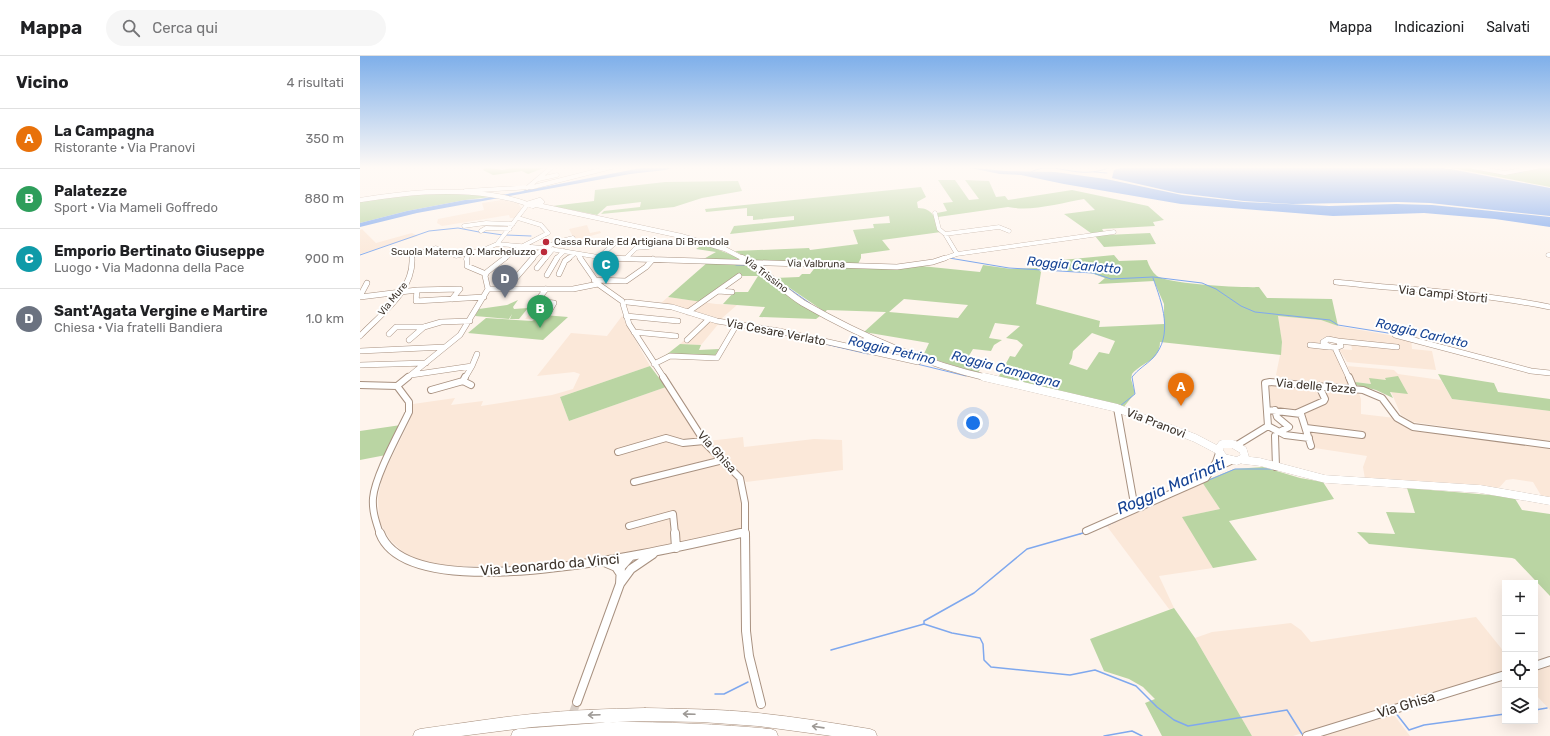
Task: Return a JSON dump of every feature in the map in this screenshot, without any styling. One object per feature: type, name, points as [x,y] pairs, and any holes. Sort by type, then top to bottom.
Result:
[{"type":"highway","points":[[420,736],[531,720],[633,714],[704,715],[763,719],[870,736]]},
{"type":"highway","points":[[518,736],[579,730],[628,729],[710,730],[771,736]]},
{"type":"main road","name":"Via Trissino","points":[[508,199],[548,206],[704,241],[725,249],[752,263],[802,302],[859,334]]},
{"type":"main road","name":"Via Trissino","points":[[518,201],[527,204],[542,202],[548,206]]},
{"type":"main road","name":"Via Cesare Verlato","points":[[859,334],[921,359],[997,380]]},
{"type":"main road","name":"Via Pranovi","points":[[997,380],[1117,408],[1220,449],[1230,461]]},
{"type":"main road","points":[[1220,449],[1229,443],[1237,445],[1244,456],[1276,467],[1325,479],[1480,489],[1550,501]]},
{"type":"main road","points":[[1230,461],[1244,456]]},
{"type":"street","points":[[525,210],[527,204]]},
{"type":"street","points":[[486,274],[467,266],[466,259],[470,253],[497,244],[525,210],[534,204]]},
{"type":"street","points":[[935,214],[939,229],[946,234],[957,254]]},
{"type":"street","points":[[486,274],[517,249],[544,237],[548,232],[541,225],[518,218]]},
{"type":"street","points":[[464,226],[486,223],[513,224]]},
{"type":"street","points":[[946,234],[999,226],[1009,231]]},
{"type":"street","points":[[481,231],[486,228],[510,229]]},
{"type":"street","name":"Via Valbruna","points":[[497,244],[553,249],[576,255],[598,258],[897,267],[932,262],[969,251],[1094,236],[1092,234],[1114,232]]},
{"type":"street","points":[[507,288],[534,255],[544,248],[573,238]]},
{"type":"street","points":[[598,258],[614,244]]},
{"type":"street","points":[[626,258],[636,248],[649,247]]},
{"type":"street","name":"Via Mure","points":[[360,336],[401,291],[412,271],[412,255],[436,248],[456,256],[470,253]]},
{"type":"street","points":[[537,268],[553,249]]},
{"type":"street","points":[[546,275],[557,258],[564,251]]},
{"type":"street","points":[[559,274],[565,261],[576,255],[596,282],[624,302]]},
{"type":"street","points":[[488,289],[573,289],[596,282],[626,281],[646,267],[653,259]]},
{"type":"street","points":[[360,385],[398,386],[460,335],[470,321],[488,289],[486,288],[486,274]]},
{"type":"street","points":[[688,312],[739,276]]},
{"type":"street","name":"Via Campi Storti","points":[[1336,282],[1432,291],[1525,302],[1550,307]]},
{"type":"street","points":[[360,296],[368,283]]},
{"type":"street","points":[[360,296],[401,291],[460,289],[452,299]]},
{"type":"street","points":[[546,289],[537,301],[554,303],[547,315]]},
{"type":"street","points":[[417,290],[416,301],[484,297]]},
{"type":"street","points":[[718,291],[732,292]]},
{"type":"street","name":"Via Cesare Verlato","points":[[624,302],[663,305],[710,319],[773,330],[918,362],[921,359]]},
{"type":"street","name":"Via Ghisa","points":[[624,302],[626,316],[634,332],[704,441],[737,474],[743,484],[745,503],[745,613],[749,656],[761,704]]},
{"type":"street","points":[[626,316],[678,321]]},
{"type":"street","name":"Via Cesare Verlato","points":[[686,340],[710,319]]},
{"type":"street","points":[[389,334],[396,327],[424,327],[441,322],[470,321]]},
{"type":"street","points":[[654,364],[668,357],[717,358],[737,324]]},
{"type":"street","points":[[409,340],[424,327]]},
{"type":"street","points":[[634,332],[676,336]]},
{"type":"street","points":[[859,334],[859,342]]},
{"type":"street","points":[[1395,335],[1531,371],[1550,373]]},
{"type":"street","points":[[857,348],[864,346],[870,339]]},
{"type":"street","name":"Via Cesare Verlato","points":[[842,346],[852,345],[870,339]]},
{"type":"street","points":[[1354,388],[1332,348],[1324,344],[1323,340],[1328,339],[1398,347]]},
{"type":"street","points":[[1310,345],[1332,348],[1341,346],[1338,341]]},
{"type":"street","points":[[360,351],[446,347]]},
{"type":"street","name":"Via Cesare Verlato","points":[[857,348],[890,347]]},
{"type":"street","points":[[431,390],[463,381],[477,354]]},
{"type":"street","points":[[360,365],[426,363]]},
{"type":"street","points":[[411,375],[472,366]]},
{"type":"street","points":[[463,381],[471,386]]},
{"type":"street","name":"Via delle Tezze","points":[[1268,426],[1265,383],[1354,388],[1382,398],[1397,418],[1413,427],[1550,446]]},
{"type":"street","name":"Via Leonardo da Vinci","points":[[398,386],[409,402],[408,412],[379,477],[373,497],[374,518],[382,539],[398,556],[419,565],[484,573],[603,562],[676,548],[745,532]]},
{"type":"street","points":[[1297,413],[1326,398],[1319,386]]},
{"type":"street","points":[[1117,408],[1133,498],[1142,507]]},
{"type":"street","points":[[1267,410],[1297,413],[1302,416],[1312,446]]},
{"type":"street","points":[[1275,410],[1277,417],[1289,427],[1277,434]]},
{"type":"street","points":[[1237,445],[1268,426],[1277,434],[1309,438]]},
{"type":"street","points":[[1306,428],[1362,435]]},
{"type":"street","points":[[1276,467],[1277,434]]},
{"type":"street","points":[[618,452],[666,438],[682,443],[704,441]]},
{"type":"street","points":[[1086,530],[1206,478],[1211,471],[1220,449]]},
{"type":"street","points":[[634,482],[723,460]]},
{"type":"street","points":[[1211,471],[1230,461]]},
{"type":"street","points":[[629,526],[673,514],[676,548]]},
{"type":"street","points":[[577,702],[620,584],[631,569],[656,552]]},
{"type":"street","points":[[620,584],[621,567],[630,557],[632,562],[631,569]]},
{"type":"street","points":[[603,562],[616,567],[620,573]]},
{"type":"street","points":[[1538,665],[1550,661]]},
{"type":"street","name":"Via Ghisa","points":[[1307,736],[1502,676]]},
{"type":"shaded area","points":[[502,200],[518,203],[522,209],[517,218],[510,218],[509,215],[442,226],[437,223],[438,219],[484,210],[482,203]]},
{"type":"shaded area","points":[[587,225],[590,233],[600,231],[601,233],[580,239],[573,237],[569,229]]},
{"type":"shaded area","points":[[362,229],[376,243],[412,233],[418,236],[360,254],[360,230]]},
{"type":"shaded area","points":[[668,297],[716,304],[737,305],[721,319],[674,305],[661,303]]},
{"type":"shaded area","points":[[538,303],[550,303],[550,308],[543,315],[534,319],[525,319]]},
{"type":"shaded area","points":[[622,316],[650,366],[560,397],[569,421],[666,387],[692,427],[735,474],[742,493],[742,529],[593,561],[525,566],[453,566],[426,563],[404,553],[390,540],[379,521],[378,498],[382,477],[410,420],[413,404],[455,398],[451,405],[483,401],[481,406],[552,395],[573,389],[580,374],[574,372],[537,376],[571,333],[607,336]]},
{"type":"shaded area","points":[[1278,316],[1321,320],[1338,326],[1411,339],[1412,349],[1432,351],[1436,370],[1347,362],[1339,349],[1352,350],[1351,343],[1400,347],[1326,337],[1321,339],[1320,342],[1333,349],[1349,385],[1284,379],[1276,375],[1282,345]]},
{"type":"shaded area","points":[[707,319],[720,322],[701,345],[680,344]]},
{"type":"shaded area","points":[[1347,366],[1394,370],[1398,374],[1441,380],[1452,399],[1550,411],[1550,442],[1413,422],[1401,415],[1386,380],[1369,379],[1372,384],[1355,382]]},
{"type":"shaded area","points":[[1268,384],[1358,391],[1361,399],[1361,414],[1395,418],[1401,423],[1550,448],[1550,498],[1542,497],[1533,482],[1513,479],[1506,480],[1498,489],[1431,482],[1365,479],[1363,467],[1367,456],[1308,447],[1299,417],[1275,413],[1271,406]]},
{"type":"shaded area","points":[[743,437],[744,447],[814,439],[842,440],[843,470],[746,482],[742,474],[708,441]]},
{"type":"shaded area","points":[[1202,482],[1220,509],[1183,517],[1213,568],[1159,576],[1174,608],[1169,609],[1106,525]]},
{"type":"shaded area","points":[[1476,617],[1502,649],[1502,672],[1293,736],[1252,736],[1195,638],[1212,632],[1291,623],[1301,630],[1311,642]]},
{"type":"shaded area","points":[[1550,666],[1550,710],[1538,697],[1538,669]]},
{"type":"shaded area","points":[[1394,715],[1410,736],[1320,736],[1359,725]]},
{"type":"green space","points":[[374,199],[476,199],[407,211],[360,223],[360,201]]},
{"type":"green space","points":[[594,199],[700,199],[674,207],[601,214],[604,211],[640,207],[641,202],[607,206],[597,215],[552,206],[594,201]]},
{"type":"green space","points":[[806,199],[923,199],[917,202],[918,208],[923,208],[931,212],[941,232],[882,240],[890,250],[861,254],[858,264],[754,262],[735,251],[809,248],[810,250],[858,244],[853,230],[874,228],[873,224],[890,223],[889,216],[730,234],[734,226],[794,220],[794,216],[753,220],[753,216],[747,216],[747,208],[706,212],[705,209]]},
{"type":"green space","points":[[951,199],[968,199],[969,200],[1007,199],[1008,200],[1016,199],[1113,199],[1148,206],[1164,220],[1153,222],[1155,226],[1102,229],[1106,235],[1150,233],[1156,244],[1104,247],[1095,236],[1064,214],[1095,210],[1084,199],[1036,208],[1008,207],[938,217],[937,213],[947,211],[943,203],[953,202]]},
{"type":"green space","points":[[704,244],[739,258],[820,316],[816,319],[759,317],[765,307],[723,304],[734,292],[748,292],[758,276],[740,276],[702,302],[668,297],[708,262],[700,261],[716,252],[696,249]]},
{"type":"green space","points":[[1114,255],[1119,261],[1147,260],[1154,273],[1164,279],[1223,286],[1259,287],[1267,298],[1332,299],[1338,326],[1321,320],[1278,316],[1282,342],[1281,355],[1160,342],[1157,353],[1154,357],[1132,374],[1131,379],[1135,393],[1123,408],[998,378],[1010,356],[1015,357],[1023,345],[1017,340],[1006,338],[1020,326],[995,323],[989,338],[1002,340],[994,345],[991,351],[973,349],[967,359],[983,364],[978,373],[923,356],[929,343],[864,332],[886,312],[827,310],[825,312],[775,278],[799,277],[802,274],[810,274],[817,265],[921,266],[980,272],[983,265],[1011,269],[1037,268],[1041,272],[1036,304],[1100,321],[1099,327],[1164,324],[1164,304],[1154,281],[1098,284],[1105,278],[1091,273],[1040,268],[1047,264],[1064,263],[1062,260]],"holes":[[[904,299],[968,305],[958,318],[889,312]],[[1092,333],[1115,341],[1109,354],[1099,352],[1087,370],[1069,364],[1073,351]]]},
{"type":"green space","points":[[518,300],[513,307],[514,309],[528,308],[519,319],[510,319],[512,314],[509,319],[475,316],[479,309],[507,305]]},
{"type":"green space","points":[[544,315],[568,317],[543,340],[468,333],[486,318],[532,321]]},
{"type":"green space","points":[[680,344],[701,345],[699,350],[719,349],[714,357],[666,355]]},
{"type":"green space","points":[[650,366],[666,387],[569,421],[560,397]]},
{"type":"green space","points":[[1438,374],[1494,383],[1498,392],[1550,399],[1550,411],[1452,399]]},
{"type":"green space","points":[[1398,376],[1408,394],[1390,392],[1393,398],[1376,390],[1356,385],[1355,382],[1371,384],[1369,378],[1386,380],[1385,378]]},
{"type":"green space","points":[[401,425],[386,455],[360,460],[360,431]]},
{"type":"green space","points":[[1263,467],[1300,478],[1323,482],[1334,499],[1229,521],[1257,560],[1213,568],[1182,517],[1220,509],[1202,482],[1234,469]]},
{"type":"green space","points":[[1407,488],[1514,497],[1522,510],[1550,514],[1550,596],[1538,583],[1538,580],[1535,580],[1515,559],[1512,558],[1369,544],[1357,532],[1395,534],[1386,512],[1415,513]]},
{"type":"green space","points":[[1174,608],[1195,638],[1252,736],[1162,736],[1145,703],[1155,699],[1143,687],[1129,679],[1104,671],[1090,639]]},
{"type":"water","points":[[495,199],[417,213],[360,227],[360,223],[407,211],[465,200]]},
{"type":"water","points":[[1150,199],[1215,199],[1244,202],[1329,206],[1396,204],[1432,205],[1550,217],[1550,227],[1495,219],[1424,213],[1333,216],[1181,204]]},
{"type":"water","points":[[1225,199],[1550,199],[1550,216],[1430,203],[1398,202],[1292,204]]},
{"type":"waterway","points":[[360,255],[429,231],[458,228],[479,232]]},
{"type":"waterway","points":[[482,232],[503,235]]},
{"type":"waterway","points":[[506,235],[531,236]]},
{"type":"waterway","name":"Roggia Carlotto","points":[[949,258],[1009,268],[1093,273],[1111,279],[1153,277],[1202,283],[1216,289],[1241,306],[1255,312],[1330,320],[1338,325],[1394,334]]},
{"type":"waterway","name":"Roggia Carlotto","points":[[736,265],[749,265]]},
{"type":"waterway","name":"Roggia Campagna","points":[[760,266],[767,265]]},
{"type":"waterway","name":"Roggia Campagna","points":[[1120,406],[1135,394],[1132,377],[1153,358],[1163,339],[1165,329],[1164,319],[1160,298],[1153,278]]},
{"type":"waterway","name":"Roggia Campagna","points":[[784,285],[811,304]]},
{"type":"waterway","name":"Roggia Petrino","points":[[812,341],[868,354]]},
{"type":"waterway","name":"Roggia Petrino","points":[[917,364],[966,376]]},
{"type":"waterway","name":"Roggia Marinati","points":[[1202,483],[1235,469],[1272,469]]},
{"type":"waterway","name":"Roggia Marinati","points":[[1106,526],[1117,521]]},
{"type":"waterway","name":"Roggia Marinati","points":[[924,624],[924,621],[974,593],[1027,549],[1083,533],[1080,534]]},
{"type":"waterway","points":[[831,650],[924,624]]},
{"type":"waterway","points":[[924,624],[952,633],[980,638],[983,644],[984,660],[991,667],[1070,675],[1095,670],[1136,686],[1157,707],[1174,720],[1188,726],[1287,710],[1302,734]]},
{"type":"waterway","points":[[715,694],[724,694],[748,682]]},
{"type":"waterway","points":[[1538,710],[1547,708]]},
{"type":"waterway","points":[[1395,712],[1409,730],[1424,725],[1502,714]]},
{"type":"waterway","points":[[1104,736],[1132,731],[1142,736]]},
{"type":"tunnel","points":[[564,736],[577,702]]},
{"type":"place","name":"Cassa Rurale Ed Artigiana Di Brendola","points":[[546,242]]},
{"type":"place","name":"Scuola Materna O. Marcheluzzo","points":[[544,252]]},
{"type":"place","name":"Emporio Bertinato Giuseppe","points":[[606,284]]},
{"type":"place","name":"Sant'Agata Vergine e Martire","points":[[505,298]]},
{"type":"place","name":"Palatezze","points":[[540,328]]},
{"type":"place","name":"La Campagna","points":[[1181,406]]}]
